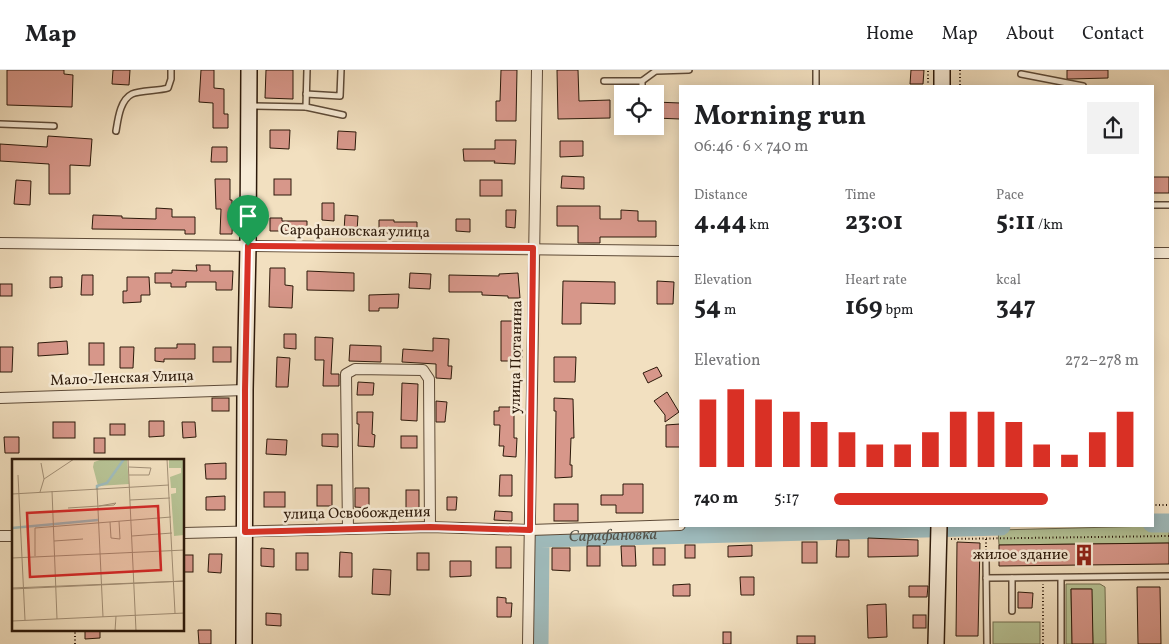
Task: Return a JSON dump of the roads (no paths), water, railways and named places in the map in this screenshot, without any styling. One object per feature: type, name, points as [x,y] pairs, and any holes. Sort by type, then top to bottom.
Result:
[{"type":"main road","points":[[244,644],[245,390],[250,70]]},
{"type":"main road","points":[[942,70],[942,85]]},
{"type":"main road","points":[[936,644],[939,532]]},
{"type":"street","name":"улица Потанина","points":[[528,644],[537,70]]},
{"type":"street","name":"Сарафановская улица","points":[[0,243],[679,251]]},
{"type":"street","points":[[1154,253],[1169,253]]},
{"type":"street","points":[[348,529],[346,374],[356,369],[423,370],[429,379],[430,527]]},
{"type":"street","name":"Мало-Ленская Улица","points":[[0,398],[245,390]]},
{"type":"street","name":"улица Освобождения","points":[[185,533],[430,527],[530,530],[679,525]]},
{"type":"lane","points":[[116,131],[120,111],[132,93],[168,88],[171,70]]},
{"type":"lane","points":[[306,107],[307,70]]},
{"type":"lane","points":[[306,94],[340,96],[340,70]]},
{"type":"lane","points":[[604,81],[642,81],[657,71],[689,70]]},
{"type":"lane","points":[[816,70],[816,85]]},
{"type":"lane","points":[[1021,74],[1078,85]]},
{"type":"lane","points":[[249,106],[306,107],[343,115]]},
{"type":"lane","points":[[0,124],[54,126]]},
{"type":"lane","points":[[1154,205],[1169,205]]},
{"type":"lane","points":[[986,561],[987,644]]},
{"type":"lane","points":[[986,578],[1169,576]]},
{"type":"lane","points":[[1012,578],[1012,611]]},
{"type":"lane","points":[[1061,644],[1062,578]]},
{"type":"waterway","name":"Сарафановка","points":[[1154,523],[1169,523]]},
{"type":"waterway","name":"Сарафановка","points":[[539,644],[540,538],[963,527]]},
{"type":"place","name":"жилое здание","points":[[1084,555]]}]
